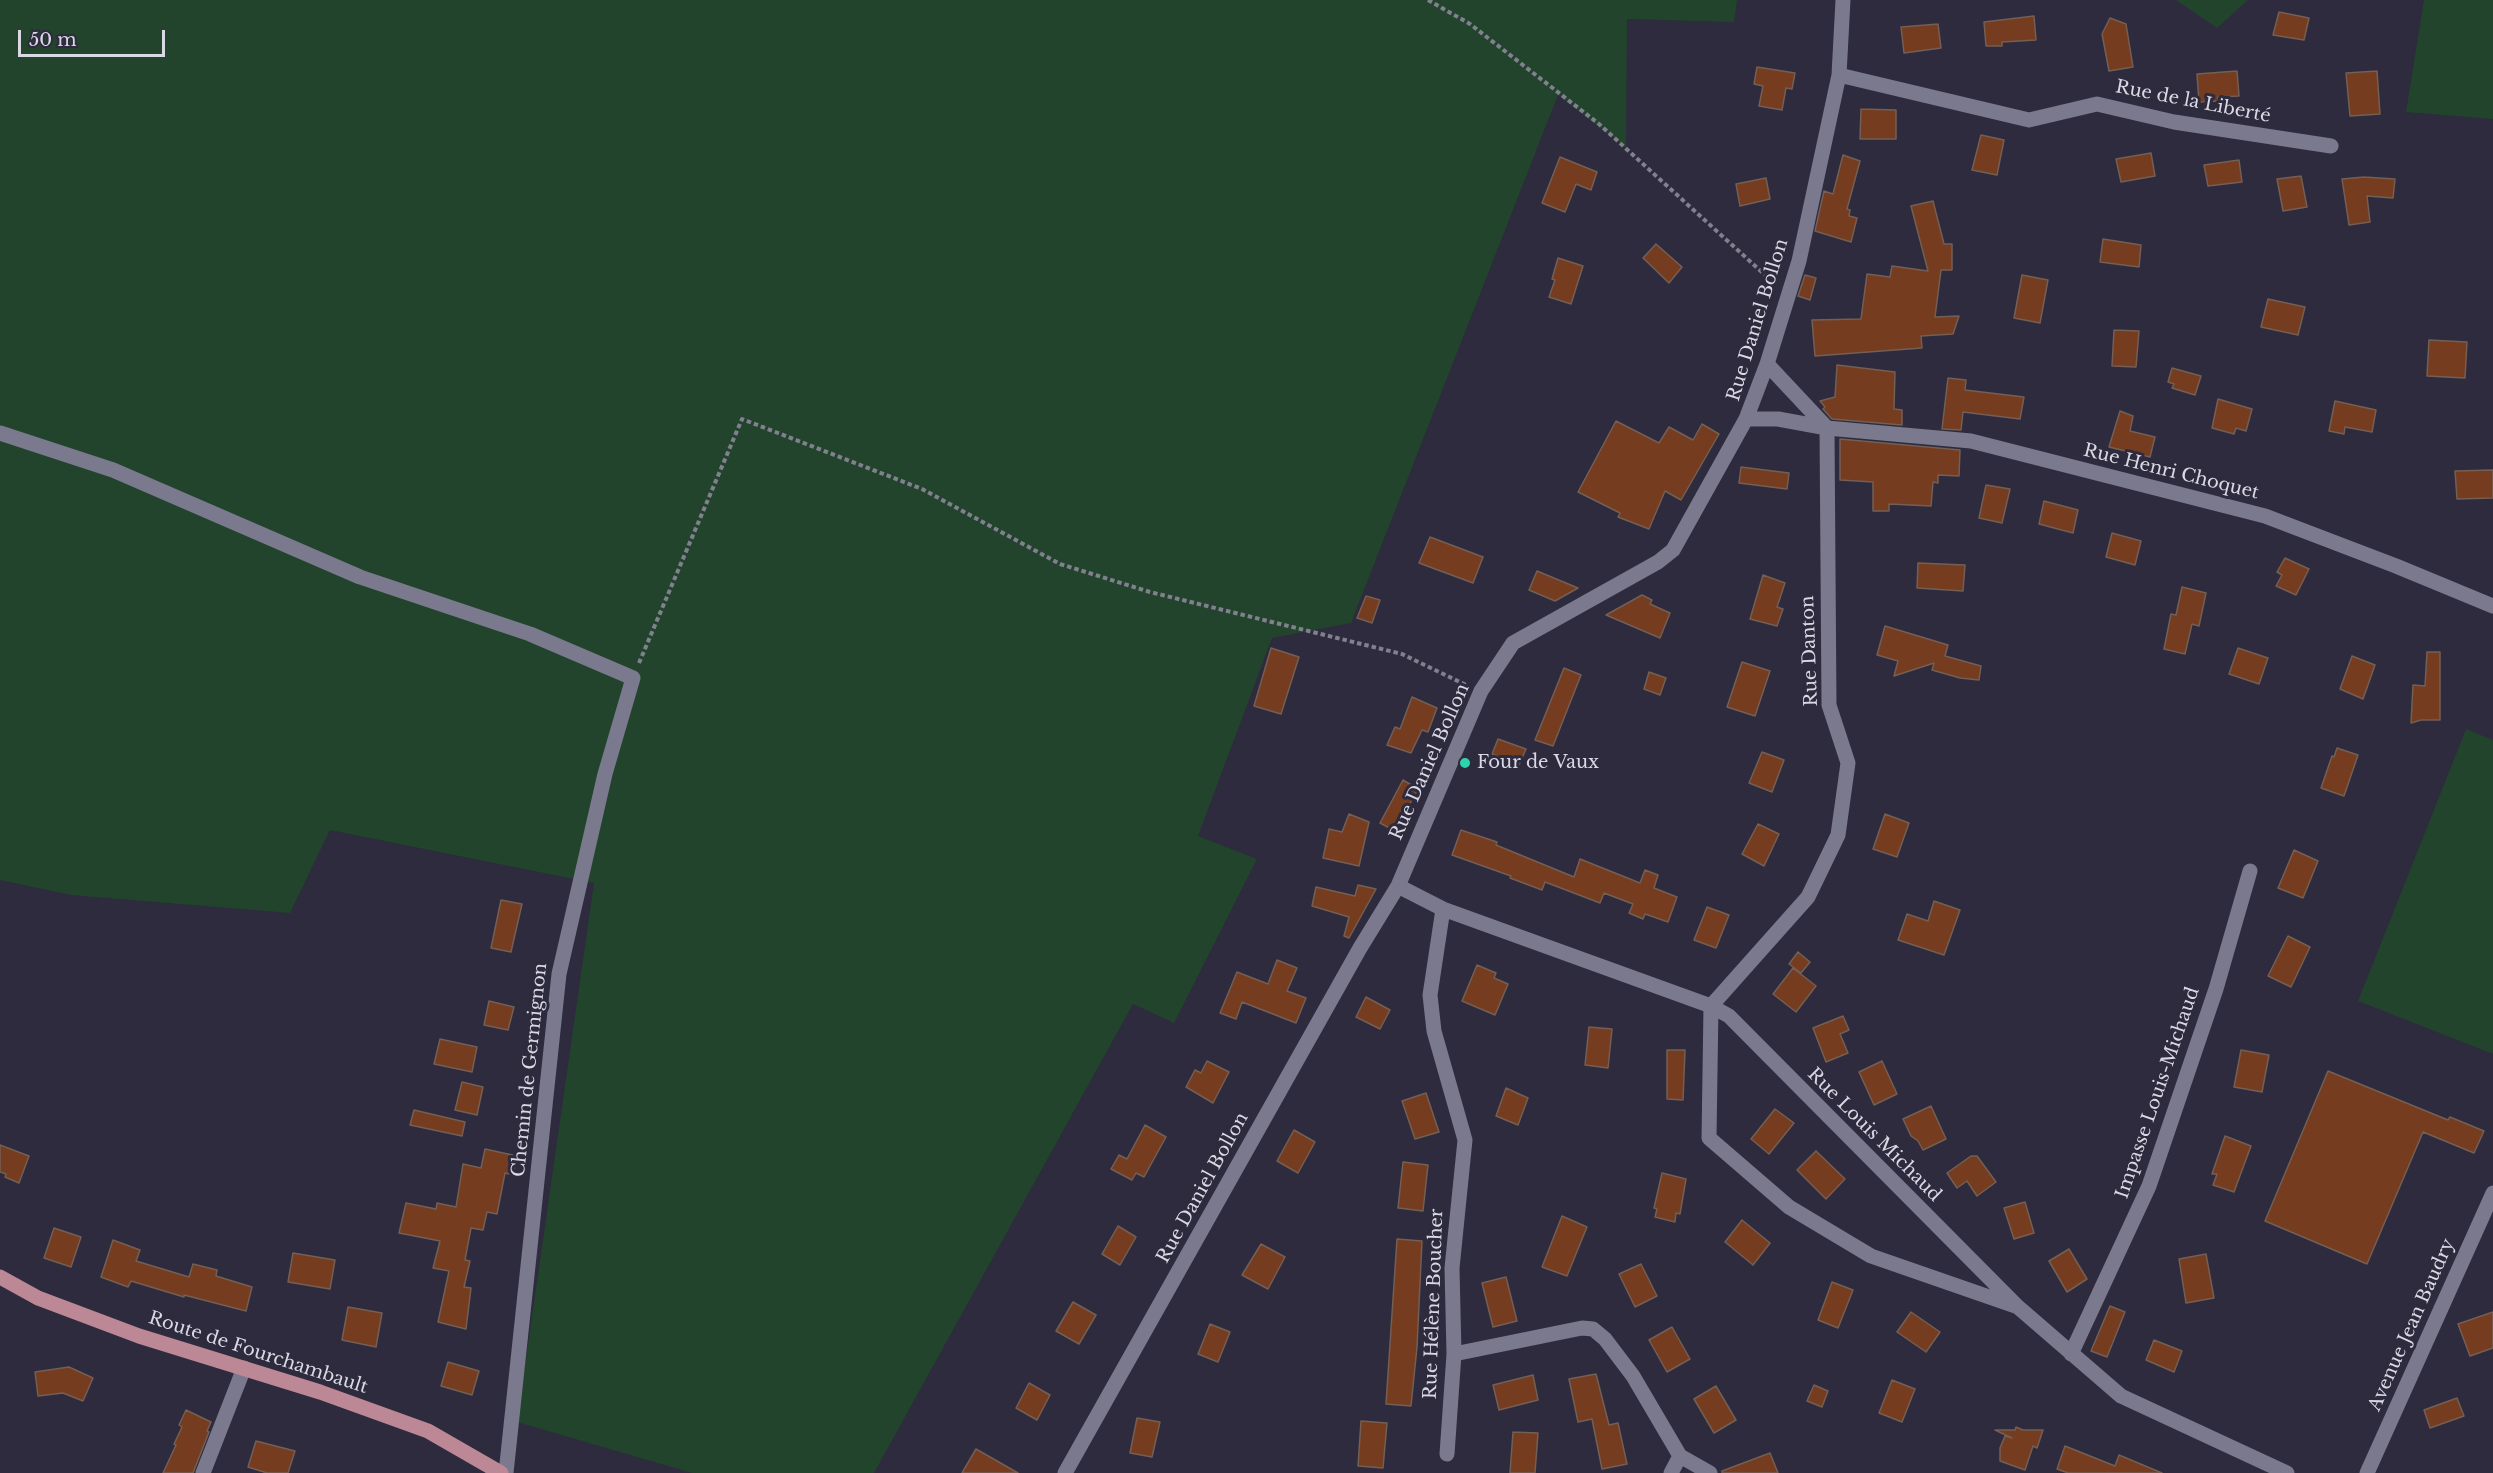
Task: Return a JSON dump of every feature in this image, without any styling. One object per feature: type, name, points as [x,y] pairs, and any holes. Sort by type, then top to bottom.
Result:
[{"type":"main road","name":"Route de Fourchambault","points":[[0,1277],[38,1298],[128,1332],[320,1392],[428,1431],[501,1473]]},
{"type":"street","name":"Rue Daniel Bollon","points":[[1065,1473],[1360,948],[1398,886],[1481,691],[1513,643],[1658,562],[1673,550],[1746,419],[1767,364],[1799,261],[1839,75],[1843,0]]},
{"type":"street","name":"Rue de la Liberté","points":[[1839,75],[2029,120],[2097,104],[2174,122],[2331,146]]},
{"type":"street","points":[[1767,364],[1827,428]]},
{"type":"street","name":"Rue Henri Choquet","points":[[1746,419],[1778,419],[1827,428],[1971,441],[2265,516],[2397,566],[2493,606]]},
{"type":"street","name":"Rue Danton","points":[[1711,1006],[1808,897],[1838,835],[1848,763],[1829,705],[1827,428]]},
{"type":"street","points":[[0,433],[113,470],[360,577],[530,634],[633,678]]},
{"type":"street","name":"Chemin de Germignon","points":[[506,1473],[559,974],[605,774],[633,678]]},
{"type":"street","name":"Impasse Louis-Michaud","points":[[2071,1354],[2149,1186],[2216,989],[2250,871]]},
{"type":"street","name":"Rue Louis Michaud","points":[[1398,886],[1443,909],[1711,1006],[1729,1016],[2018,1307],[2121,1396],[2287,1473]]},
{"type":"street","name":"Rue Hélène Boucher","points":[[1443,909],[1430,994],[1434,1031],[1465,1140],[1452,1268],[1454,1354],[1447,1454]]},
{"type":"street","points":[[1711,1006],[1709,1138],[1789,1207],[1871,1256],[2018,1307]]},
{"type":"street","name":"Avenue Jean Baudry","points":[[2367,1473],[2493,1193]]},
{"type":"street","points":[[1454,1354],[1582,1328],[1593,1329],[1605,1339],[1633,1376],[1680,1456],[1710,1473]]},
{"type":"street","points":[[203,1473],[244,1368]]},
{"type":"street","points":[[1671,1473],[1680,1456]]},
{"type":"path","points":[[1428,0],[1470,24],[1599,124],[1788,296]]},
{"type":"path","points":[[633,678],[742,419],[922,489],[1060,564],[1150,592],[1402,654],[1481,691]]},
{"type":"green space","points":[[0,0],[1737,0],[1734,22],[1627,19],[1626,148],[1558,95],[1351,623],[1272,638],[1198,836],[1257,859],[1174,1023],[1133,1004],[874,1473],[692,1473],[517,1422],[594,883],[330,830],[290,913],[71,895],[0,880]]},
{"type":"green space","points":[[2176,0],[2248,0],[2217,28]]},
{"type":"green space","points":[[2424,0],[2493,0],[2493,119],[2406,112]]},
{"type":"green space","points":[[2466,729],[2493,740],[2493,1054],[2358,1001]]},
{"type":"building","points":[[2279,12],[2309,18],[2304,40],[2273,35]]},
{"type":"building","points":[[2034,16],[2036,40],[2002,42],[2002,46],[1986,46],[1984,22]]},
{"type":"building","points":[[2110,18],[2126,24],[2133,67],[2109,71],[2102,34]]},
{"type":"building","points":[[1938,24],[1941,48],[1904,53],[1901,27]]},
{"type":"building","points":[[1757,67],[1795,73],[1792,89],[1786,88],[1782,110],[1759,106],[1763,86],[1754,84]]},
{"type":"building","points":[[2237,71],[2239,96],[2218,97],[2218,101],[2199,102],[2197,74]]},
{"type":"building","points":[[2377,71],[2380,114],[2350,116],[2346,73]]},
{"type":"building","points":[[1861,109],[1896,110],[1896,139],[1860,139]]},
{"type":"building","points":[[1981,135],[2004,140],[1997,175],[1972,170]]},
{"type":"building","points":[[2151,153],[2155,176],[2121,182],[2116,159]]},
{"type":"building","points":[[1843,155],[1860,161],[1847,209],[1850,210],[1849,216],[1857,218],[1851,242],[1815,231],[1824,191],[1833,194]]},
{"type":"building","points":[[1560,157],[1597,172],[1591,190],[1576,184],[1565,212],[1542,203]]},
{"type":"building","points":[[2239,160],[2242,182],[2208,186],[2204,165]]},
{"type":"building","points":[[2301,176],[2307,207],[2283,211],[2277,179]]},
{"type":"building","points":[[2364,177],[2395,179],[2393,198],[2367,196],[2370,222],[2349,225],[2342,179]]},
{"type":"building","points":[[1766,178],[1770,199],[1740,206],[1736,184]]},
{"type":"building","points":[[1933,201],[1944,244],[1952,244],[1952,270],[1941,270],[1935,317],[1959,316],[1953,334],[1921,336],[1922,348],[1815,356],[1812,320],[1861,319],[1867,274],[1890,277],[1892,266],[1928,271],[1911,206]]},
{"type":"building","points":[[2103,239],[2141,245],[2139,267],[2100,262]]},
{"type":"building","points":[[1656,244],[1682,267],[1669,283],[1643,258]]},
{"type":"building","points":[[1558,258],[1583,266],[1571,304],[1549,297],[1555,280],[1552,279]]},
{"type":"building","points":[[1805,275],[1816,278],[1810,300],[1798,296]]},
{"type":"building","points":[[2022,275],[2048,280],[2040,323],[2014,318]]},
{"type":"building","points":[[2268,299],[2305,307],[2298,335],[2261,327]]},
{"type":"building","points":[[2114,330],[2139,331],[2136,367],[2112,366]]},
{"type":"building","points":[[2429,340],[2467,342],[2465,378],[2427,376]]},
{"type":"building","points":[[1837,365],[1895,372],[1894,409],[1902,410],[1902,425],[1832,419],[1823,409],[1825,407],[1820,401],[1835,397]]},
{"type":"building","points":[[2172,368],[2201,376],[2195,395],[2172,388],[2174,384],[2168,382]]},
{"type":"building","points":[[1948,378],[1966,380],[1965,390],[2024,397],[2020,419],[1963,412],[1961,430],[1942,429]]},
{"type":"building","points":[[2218,399],[2252,409],[2246,431],[2236,428],[2234,434],[2212,428]]},
{"type":"building","points":[[2335,401],[2376,410],[2372,432],[2345,427],[2344,434],[2329,431]]},
{"type":"building","points":[[2120,411],[2133,416],[2130,431],[2155,437],[2150,457],[2109,447]]},
{"type":"building","points":[[1616,421],[1659,443],[1669,427],[1693,440],[1702,424],[1719,434],[1681,500],[1665,491],[1649,529],[1618,517],[1620,513],[1578,492]]},
{"type":"building","points":[[1840,439],[1960,450],[1959,476],[1938,475],[1938,483],[1933,482],[1931,506],[1889,504],[1889,511],[1873,511],[1873,482],[1840,480]]},
{"type":"building","points":[[1741,467],[1789,473],[1787,489],[1739,483]]},
{"type":"building","points":[[2493,470],[2493,498],[2457,499],[2455,471]]},
{"type":"building","points":[[1986,485],[2010,489],[2002,523],[1979,518]]},
{"type":"building","points":[[2044,501],[2078,510],[2073,533],[2039,524]]},
{"type":"building","points":[[2112,533],[2141,541],[2135,565],[2106,557]]},
{"type":"building","points":[[1430,537],[1483,557],[1473,583],[1419,563]]},
{"type":"building","points":[[2285,558],[2309,569],[2296,595],[2276,586],[2282,575],[2277,572]]},
{"type":"building","points":[[1918,563],[1965,565],[1963,591],[1917,588]]},
{"type":"building","points":[[1537,571],[1578,588],[1555,601],[1529,590]]},
{"type":"building","points":[[1763,575],[1785,583],[1777,607],[1783,609],[1777,626],[1750,619]]},
{"type":"building","points":[[2182,587],[2206,593],[2199,626],[2192,624],[2185,654],[2164,649],[2171,614],[2176,615]]},
{"type":"building","points":[[1642,595],[1652,600],[1650,604],[1670,613],[1660,638],[1606,615]]},
{"type":"building","points":[[1366,596],[1380,600],[1372,623],[1357,618]]},
{"type":"building","points":[[1885,626],[1948,645],[1945,656],[1981,666],[1979,680],[1960,678],[1932,670],[1934,663],[1894,676],[1898,661],[1877,655]]},
{"type":"building","points":[[1271,648],[1299,657],[1281,714],[1254,706]]},
{"type":"building","points":[[2238,648],[2268,658],[2259,684],[2229,674]]},
{"type":"building","points":[[2427,652],[2440,652],[2440,720],[2421,720],[2411,723],[2413,685],[2425,686]]},
{"type":"building","points":[[2352,656],[2375,665],[2363,699],[2340,689]]},
{"type":"building","points":[[1742,662],[1770,671],[1755,716],[1727,707]]},
{"type":"building","points":[[1564,668],[1581,675],[1553,746],[1535,740]]},
{"type":"building","points":[[1649,672],[1666,678],[1660,695],[1644,689]]},
{"type":"building","points":[[1412,697],[1437,708],[1428,732],[1422,730],[1411,753],[1387,745],[1395,727],[1400,729]]},
{"type":"building","points":[[1498,739],[1526,749],[1519,765],[1492,754]]},
{"type":"building","points":[[2337,748],[2358,755],[2344,796],[2321,788]]},
{"type":"building","points":[[1762,752],[1784,760],[1772,792],[1749,783]]},
{"type":"building","points":[[1403,780],[1418,789],[1395,831],[1380,823]]},
{"type":"building","points":[[1349,814],[1369,822],[1359,866],[1323,858],[1329,829],[1342,832]]},
{"type":"building","points":[[1885,814],[1909,823],[1897,857],[1873,849]]},
{"type":"building","points":[[1758,824],[1779,834],[1764,866],[1742,854]]},
{"type":"building","points":[[1461,830],[1497,842],[1496,845],[1574,877],[1580,859],[1640,883],[1645,870],[1658,875],[1654,888],[1677,897],[1668,922],[1645,914],[1643,919],[1629,913],[1633,904],[1604,893],[1600,903],[1545,882],[1542,890],[1510,878],[1511,876],[1452,855]]},
{"type":"building","points":[[2294,850],[2318,861],[2303,898],[2278,888]]},
{"type":"building","points":[[1358,885],[1376,889],[1349,938],[1344,936],[1349,917],[1312,906],[1316,887],[1355,896]]},
{"type":"building","points":[[501,900],[522,904],[511,952],[491,948]]},
{"type":"building","points":[[1934,901],[1960,910],[1944,955],[1898,940],[1907,914],[1928,921]]},
{"type":"building","points":[[1707,907],[1729,915],[1716,948],[1694,940]]},
{"type":"building","points":[[2288,936],[2310,947],[2291,987],[2268,976]]},
{"type":"building","points":[[1798,952],[1810,962],[1801,973],[1789,964]]},
{"type":"building","points":[[1277,960],[1297,968],[1287,991],[1306,998],[1296,1023],[1242,1002],[1236,1019],[1220,1013],[1237,972],[1268,984]]},
{"type":"building","points":[[1477,965],[1496,973],[1494,978],[1508,984],[1495,1015],[1462,1001]]},
{"type":"building","points":[[1793,968],[1816,986],[1796,1012],[1773,994]]},
{"type":"building","points":[[1366,997],[1390,1010],[1380,1029],[1356,1017]]},
{"type":"building","points":[[489,1001],[514,1007],[508,1030],[484,1025]]},
{"type":"building","points":[[1843,1016],[1849,1030],[1840,1034],[1848,1053],[1826,1062],[1813,1028]]},
{"type":"building","points":[[1589,1027],[1612,1029],[1608,1068],[1585,1065]]},
{"type":"building","points":[[440,1039],[477,1047],[472,1072],[434,1064]]},
{"type":"building","points":[[1667,1050],[1685,1050],[1683,1100],[1667,1099]]},
{"type":"building","points":[[2241,1050],[2269,1055],[2262,1092],[2234,1087]]},
{"type":"building","points":[[1207,1061],[1229,1072],[1213,1103],[1186,1087],[1195,1070],[1201,1073]]},
{"type":"building","points":[[1882,1061],[1897,1094],[1874,1105],[1859,1072]]},
{"type":"building","points":[[2328,1071],[2448,1120],[2450,1117],[2484,1131],[2474,1153],[2423,1132],[2367,1264],[2265,1221]]},
{"type":"building","points":[[462,1082],[483,1087],[477,1115],[455,1110]]},
{"type":"building","points":[[1506,1088],[1528,1098],[1518,1125],[1496,1116]]},
{"type":"building","points":[[1426,1093],[1439,1132],[1415,1139],[1402,1101]]},
{"type":"building","points":[[1931,1106],[1946,1139],[1923,1150],[1918,1141],[1911,1136],[1903,1119]]},
{"type":"building","points":[[1775,1109],[1794,1123],[1769,1154],[1751,1139]]},
{"type":"building","points":[[414,1110],[465,1122],[462,1136],[410,1125]]},
{"type":"building","points":[[1145,1125],[1166,1137],[1144,1177],[1136,1173],[1132,1180],[1111,1169],[1119,1155],[1127,1159]]},
{"type":"building","points":[[1294,1130],[1315,1142],[1298,1173],[1277,1161]]},
{"type":"building","points":[[2225,1136],[2251,1146],[2234,1192],[2213,1185],[2217,1174],[2212,1174]]},
{"type":"building","points":[[0,1145],[29,1156],[19,1183],[5,1177],[6,1174],[0,1172]]},
{"type":"building","points":[[485,1149],[517,1156],[513,1175],[505,1173],[497,1214],[487,1212],[483,1230],[471,1228],[465,1260],[470,1261],[464,1287],[471,1288],[466,1329],[438,1322],[449,1271],[433,1268],[440,1241],[399,1233],[406,1203],[436,1209],[437,1203],[456,1207],[463,1164],[481,1168]]},
{"type":"building","points":[[1816,1151],[1845,1179],[1826,1199],[1797,1170]]},
{"type":"building","points":[[1971,1156],[1977,1156],[1996,1182],[1977,1196],[1967,1181],[1957,1188],[1947,1173]]},
{"type":"building","points":[[1403,1162],[1428,1165],[1423,1211],[1398,1208]]},
{"type":"building","points":[[1662,1173],[1686,1179],[1680,1214],[1676,1213],[1675,1222],[1655,1217],[1657,1209],[1654,1208]]},
{"type":"building","points":[[2025,1202],[2034,1233],[2014,1239],[2004,1208]]},
{"type":"building","points":[[1562,1216],[1587,1227],[1567,1276],[1542,1267]]},
{"type":"building","points":[[1742,1220],[1770,1243],[1753,1265],[1725,1242]]},
{"type":"building","points":[[1118,1226],[1136,1237],[1120,1265],[1102,1254]]},
{"type":"building","points":[[54,1228],[81,1237],[71,1267],[44,1258]]},
{"type":"building","points":[[1397,1239],[1422,1241],[1417,1347],[1411,1406],[1386,1404]]},
{"type":"building","points":[[113,1240],[140,1250],[136,1261],[189,1277],[193,1264],[217,1270],[216,1276],[252,1287],[246,1311],[184,1295],[184,1297],[131,1281],[128,1287],[101,1277]]},
{"type":"building","points":[[1261,1244],[1285,1257],[1268,1289],[1242,1275]]},
{"type":"building","points":[[2069,1249],[2087,1279],[2067,1292],[2049,1261]]},
{"type":"building","points":[[293,1253],[335,1260],[330,1289],[288,1282]]},
{"type":"building","points":[[2206,1254],[2214,1298],[2186,1303],[2179,1259]]},
{"type":"building","points":[[1641,1264],[1657,1296],[1635,1307],[1619,1274]]},
{"type":"building","points":[[1506,1277],[1517,1321],[1493,1327],[1482,1283]]},
{"type":"building","points":[[1832,1282],[1853,1290],[1838,1328],[1818,1320]]},
{"type":"building","points":[[1073,1302],[1096,1315],[1079,1344],[1056,1331]]},
{"type":"building","points":[[2110,1306],[2125,1312],[2107,1357],[2091,1351]]},
{"type":"building","points":[[348,1307],[382,1313],[376,1347],[342,1340]]},
{"type":"building","points":[[1911,1312],[1940,1332],[1926,1352],[1897,1332]]},
{"type":"building","points":[[2493,1312],[2493,1348],[2470,1356],[2458,1324]]},
{"type":"building","points":[[1210,1324],[1230,1332],[1218,1362],[1198,1354]]},
{"type":"building","points":[[1672,1327],[1690,1359],[1667,1372],[1649,1340]]},
{"type":"building","points":[[2154,1340],[2182,1351],[2174,1372],[2146,1360]]},
{"type":"building","points":[[448,1362],[479,1371],[472,1395],[441,1386]]},
{"type":"building","points":[[69,1367],[93,1378],[83,1401],[63,1393],[38,1396],[35,1372]]},
{"type":"building","points":[[1596,1374],[1609,1425],[1618,1423],[1627,1464],[1602,1469],[1592,1419],[1578,1422],[1569,1379]]},
{"type":"building","points":[[1533,1375],[1538,1400],[1499,1410],[1493,1385]]},
{"type":"building","points":[[1892,1380],[1915,1389],[1902,1422],[1879,1413]]},
{"type":"building","points":[[1029,1383],[1050,1395],[1037,1420],[1016,1408]]},
{"type":"building","points":[[1814,1385],[1828,1391],[1822,1407],[1807,1401]]},
{"type":"building","points":[[1716,1386],[1736,1420],[1714,1433],[1694,1399]]},
{"type":"building","points":[[2457,1398],[2464,1416],[2430,1428],[2424,1410]]},
{"type":"building","points":[[186,1410],[211,1422],[207,1431],[209,1432],[193,1473],[163,1473],[176,1445],[174,1444],[182,1427],[179,1425]]},
{"type":"building","points":[[1137,1418],[1160,1422],[1152,1457],[1130,1453]]},
{"type":"building","points":[[1361,1421],[1387,1423],[1383,1468],[1358,1466]]},
{"type":"building","points":[[2016,1427],[2023,1430],[2043,1430],[2037,1448],[2033,1446],[2025,1470],[2000,1461],[2000,1448],[2005,1436],[2012,1438],[1995,1430],[2015,1430]]},
{"type":"building","points":[[1513,1432],[1538,1433],[1535,1473],[1510,1473]]},
{"type":"building","points":[[256,1441],[295,1451],[288,1473],[267,1473],[248,1467]]},
{"type":"building","points":[[2065,1446],[2115,1466],[2119,1455],[2162,1473],[2068,1473],[2057,1469]]},
{"type":"building","points":[[976,1449],[1018,1473],[962,1473]]},
{"type":"building","points":[[1770,1453],[1778,1473],[1722,1473],[1722,1471]]},
{"type":"place","name":"Four de Vaux","points":[[1465,763]]}]
